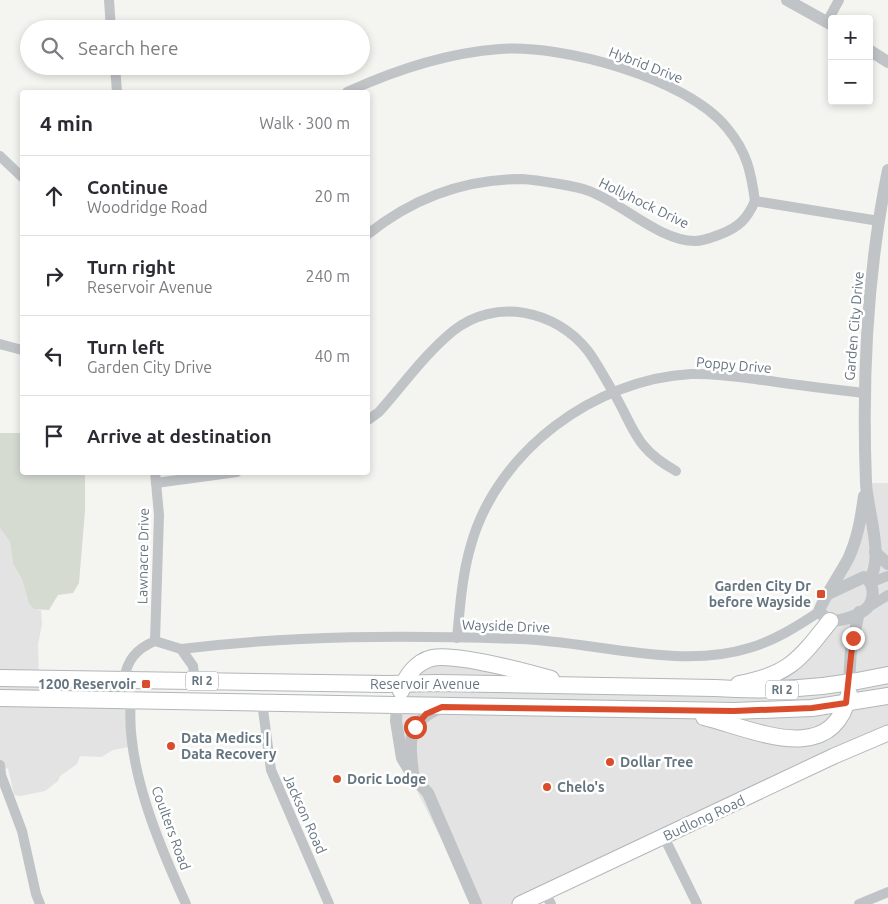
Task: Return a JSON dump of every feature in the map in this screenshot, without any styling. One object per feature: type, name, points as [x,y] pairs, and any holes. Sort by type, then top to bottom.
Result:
[{"type":"main road","points":[[715,688],[758,680],[790,667],[801,657],[824,617]]},
{"type":"main road","points":[[398,705],[404,684],[419,665],[436,657],[484,664],[577,686]]},
{"type":"main road","name":"RI 2","points":[[850,682],[888,676]]},
{"type":"main road","name":"Reservoir Avenue","points":[[0,678],[715,688],[777,691],[850,682]]},
{"type":"main road","points":[[678,710],[767,735],[798,739],[815,736],[827,730],[838,719],[846,703],[850,682]]},
{"type":"main road","name":"RI 2","points":[[846,703],[888,696]]},
{"type":"main road","name":"Reservoir Avenue","points":[[0,698],[764,711],[846,703]]},
{"type":"main road","name":"Budlong Road","points":[[520,904],[547,898],[664,837],[846,750],[888,733]]},
{"type":"street","points":[[109,0],[110,20]]},
{"type":"street","points":[[787,0],[828,23]]},
{"type":"street","points":[[833,15],[839,0]]},
{"type":"street","name":"Hybrid Drive","points":[[352,90],[422,63],[475,52],[528,48],[590,58],[683,94],[726,126],[750,166],[755,201]]},
{"type":"street","points":[[873,53],[888,62]]},
{"type":"street","points":[[116,75],[117,90]]},
{"type":"street","points":[[0,156],[20,175]]},
{"type":"street","name":"Garden City Drive","points":[[850,682],[851,650],[863,610],[873,590],[870,581],[875,566],[875,552],[866,486],[864,393],[879,222],[888,170]]},
{"type":"street","name":"Hollyhock Drive","points":[[370,232],[390,216],[428,197],[480,183],[523,179],[589,191],[677,238],[695,241],[729,231],[747,218],[755,201]]},
{"type":"street","points":[[755,201],[879,222]]},
{"type":"street","points":[[370,419],[379,412],[434,348],[454,330],[470,320],[491,312],[529,313],[567,331],[588,351],[614,392],[637,440],[655,459],[676,471]]},
{"type":"street","points":[[0,344],[20,349]]},
{"type":"street","name":"Poppy Drive","points":[[457,638],[461,593],[471,544],[495,492],[522,453],[561,421],[596,400],[614,392],[638,384],[691,374],[864,393]]},
{"type":"street","points":[[156,478],[196,475]]},
{"type":"street","name":"Lawnacre Drive","points":[[155,641],[159,515],[156,478]]},
{"type":"street","name":"Garden City Drive","points":[[824,617],[822,603],[830,593],[855,544],[866,486]]},
{"type":"street","points":[[875,552],[888,564]]},
{"type":"street","points":[[830,593],[864,577],[870,581],[888,576]]},
{"type":"street","points":[[824,617],[842,620],[888,595]]},
{"type":"street","name":"Wayside Drive","points":[[181,649],[300,638],[385,635],[522,639],[677,655],[710,655],[733,652],[763,643],[824,617]]},
{"type":"street","points":[[124,680],[127,664],[134,654],[155,641],[181,649],[193,666],[195,681]]},
{"type":"street","name":"Coulters Road","points":[[131,700],[132,732],[143,798],[186,904]]},
{"type":"street","name":"Jackson Road","points":[[262,702],[271,770],[330,904]]},
{"type":"street","points":[[398,705],[396,721],[402,758],[414,778],[428,793],[476,904]]},
{"type":"street","points":[[414,778],[411,749],[412,734],[422,717],[442,707]]},
{"type":"street","points":[[0,772],[22,831],[40,904]]},
{"type":"street","points":[[664,837],[697,904]]},
{"type":"street","points":[[859,904],[888,892]]},
{"type":"shaded area","points":[[0,433],[20,433],[20,475],[85,475],[85,511],[79,583],[73,593],[58,595],[49,610],[34,609],[29,604],[22,579],[13,564],[10,542],[0,528]]},
{"type":"shaded area","points":[[870,483],[888,483],[888,732],[519,904],[474,904],[410,777],[397,695],[426,658],[543,679],[738,688],[815,640],[820,620],[835,587]]},
{"type":"shaded area","points":[[0,528],[10,542],[13,564],[22,579],[29,604],[34,609],[41,610],[42,624],[38,644],[39,680],[126,683],[138,745],[113,750],[101,757],[80,756],[77,764],[60,776],[58,781],[45,791],[20,796],[14,795],[8,768],[0,770]]},
{"type":"place","name":"Garden City Dr before Wayside","points":[[821,594]]},
{"type":"place","name":"1200 Reservoir","points":[[146,684]]},
{"type":"place","name":"Data Medics | Data Recovery","points":[[171,746]]},
{"type":"place","name":"Dollar Tree","points":[[610,762]]},
{"type":"place","name":"Doric Lodge","points":[[337,779]]},
{"type":"place","name":"Chelo's","points":[[547,787]]},
{"type":"route","points":[[415,727],[426,714],[442,707],[764,711],[812,708],[846,703],[850,689],[850,658],[853,638]]}]
